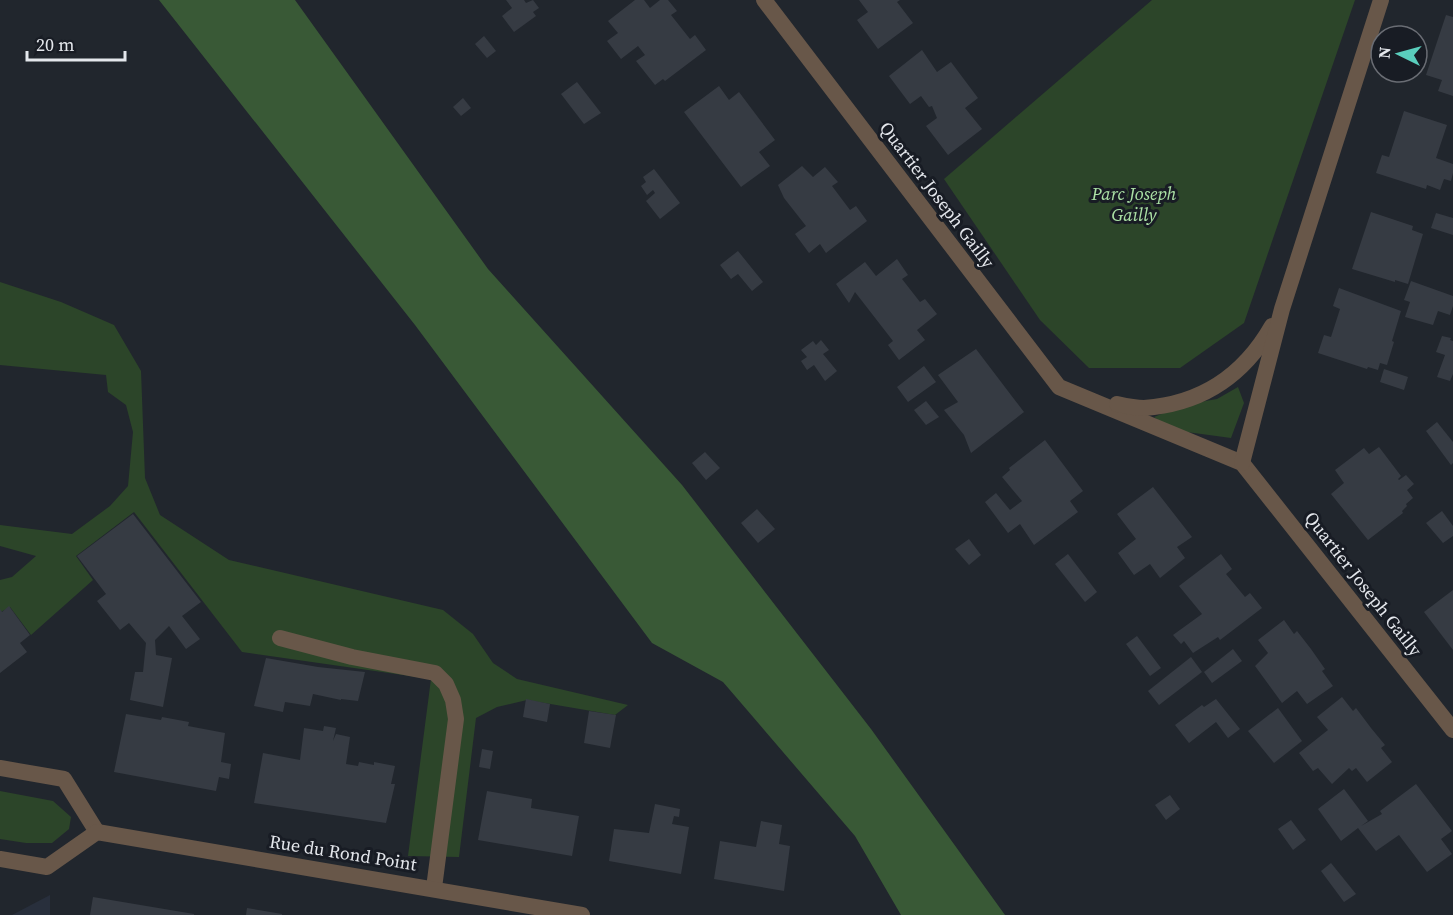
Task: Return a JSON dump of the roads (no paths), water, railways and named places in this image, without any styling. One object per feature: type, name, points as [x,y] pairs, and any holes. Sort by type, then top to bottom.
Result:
[{"type":"street","name":"Quartier Joseph Gailly","points":[[764,0],[1059,387],[1242,463],[1453,730]]},
{"type":"street","name":"Quartier Joseph Gailly","points":[[1242,463],[1282,309],[1381,0]]},
{"type":"street","name":"Quartier Joseph Gailly","points":[[1090,400],[1142,408],[1174,404],[1221,384],[1245,364],[1282,309]]},
{"type":"street","points":[[280,638],[352,657],[435,673],[446,684],[453,700],[456,718],[434,888]]},
{"type":"street","points":[[0,768],[64,779],[97,832],[47,867],[0,859]]},
{"type":"street","name":"Rue du Rond Point","points":[[97,832],[582,915]]},
{"type":"park label","name":"Parc Joseph Gailly","points":[[1134,204]]}]
